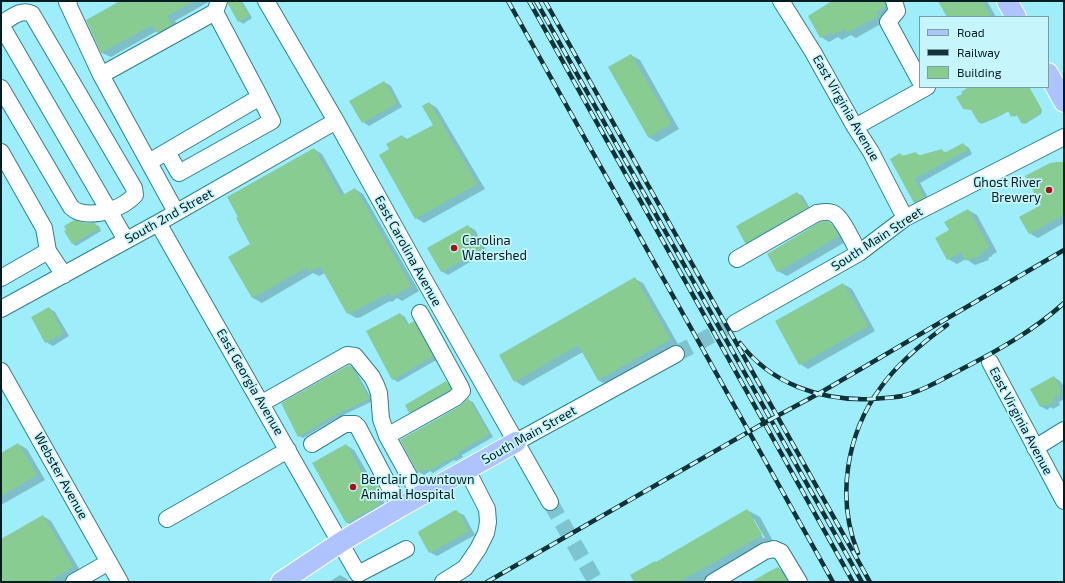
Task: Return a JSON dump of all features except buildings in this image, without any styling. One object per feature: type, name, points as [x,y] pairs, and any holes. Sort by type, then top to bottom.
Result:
[{"type":"main road","points":[[1007,1],[1015,16]]},
{"type":"main road","points":[[1049,75],[1064,102]]},
{"type":"main road","name":"South Main Street","points":[[281,582],[341,542],[516,442]]},
{"type":"street","points":[[69,1],[67,2],[102,75],[176,212]]},
{"type":"street","name":"East Carolina Avenue","points":[[266,1],[336,122],[550,502]]},
{"type":"street","points":[[894,1],[897,12],[888,22],[919,77]]},
{"type":"street","name":"East Virginia Avenue","points":[[785,2],[855,127],[871,152],[905,218]]},
{"type":"street","points":[[102,75],[217,6],[272,121],[178,173],[167,152]]},
{"type":"street","points":[[1,88],[71,207],[79,212],[109,212],[135,195],[134,188],[32,14],[28,12],[22,12],[1,25],[109,212],[126,240]]},
{"type":"street","points":[[855,127],[921,88]]},
{"type":"street","points":[[149,162],[260,97]]},
{"type":"street","name":"South 2nd Street","points":[[1,309],[158,223],[336,122]]},
{"type":"street","name":"South Main Street","points":[[735,323],[859,253],[905,218],[1064,137]]},
{"type":"street","points":[[1,152],[44,228],[48,250],[64,274]]},
{"type":"street","points":[[738,259],[817,213],[825,212],[832,213],[838,217],[859,253]]},
{"type":"street","name":"East Georgia Avenue","points":[[158,223],[262,403],[358,574],[406,548]]},
{"type":"street","points":[[1,278],[48,250]]},
{"type":"street","points":[[387,436],[455,398],[462,391],[420,313]]},
{"type":"street","name":"South Main Street","points":[[516,442],[676,354]]},
{"type":"street","points":[[262,403],[348,355],[355,356],[372,376],[379,393],[381,419],[387,436],[420,496]]},
{"type":"street","name":"East Virginia Avenue","points":[[990,362],[1064,501]]},
{"type":"street","name":"Webster Avenue","points":[[1,371],[120,582]]},
{"type":"street","points":[[312,444],[345,424],[355,424],[358,427],[400,507]]},
{"type":"street","points":[[1035,448],[1064,430]]},
{"type":"street","points":[[167,519],[288,450]]},
{"type":"street","points":[[443,582],[465,568],[478,549],[486,533],[488,522],[487,510],[467,470]]},
{"type":"street","points":[[713,582],[765,552],[774,549],[781,552],[799,582]]},
{"type":"street","points":[[74,582],[108,562]]},
{"type":"tunnel","points":[[676,354],[735,323]]},
{"type":"tunnel","points":[[550,502],[596,582]]},
{"type":"railway","points":[[508,1],[833,582]]},
{"type":"railway","points":[[529,1],[853,582]]},
{"type":"railway","points":[[536,1],[862,582]]},
{"type":"railway","points":[[545,1],[870,582]]},
{"type":"railway","points":[[487,582],[764,423],[818,394],[1064,250]]},
{"type":"railway","points":[[740,343],[752,357],[767,369],[798,387],[816,393],[852,399],[894,397],[909,394],[924,388],[988,355],[1040,323],[1064,303]]},
{"type":"railway","points":[[858,553],[851,532],[847,511],[846,489],[848,467],[860,425],[869,405],[895,369],[920,346],[947,325]]},
{"type":"place","name":"Ghost River Brewery","points":[[1049,190]]},
{"type":"place","name":"Carolina Watershed","points":[[454,248]]},
{"type":"place","name":"Berclair Downtown Animal Hospital","points":[[353,487]]}]
